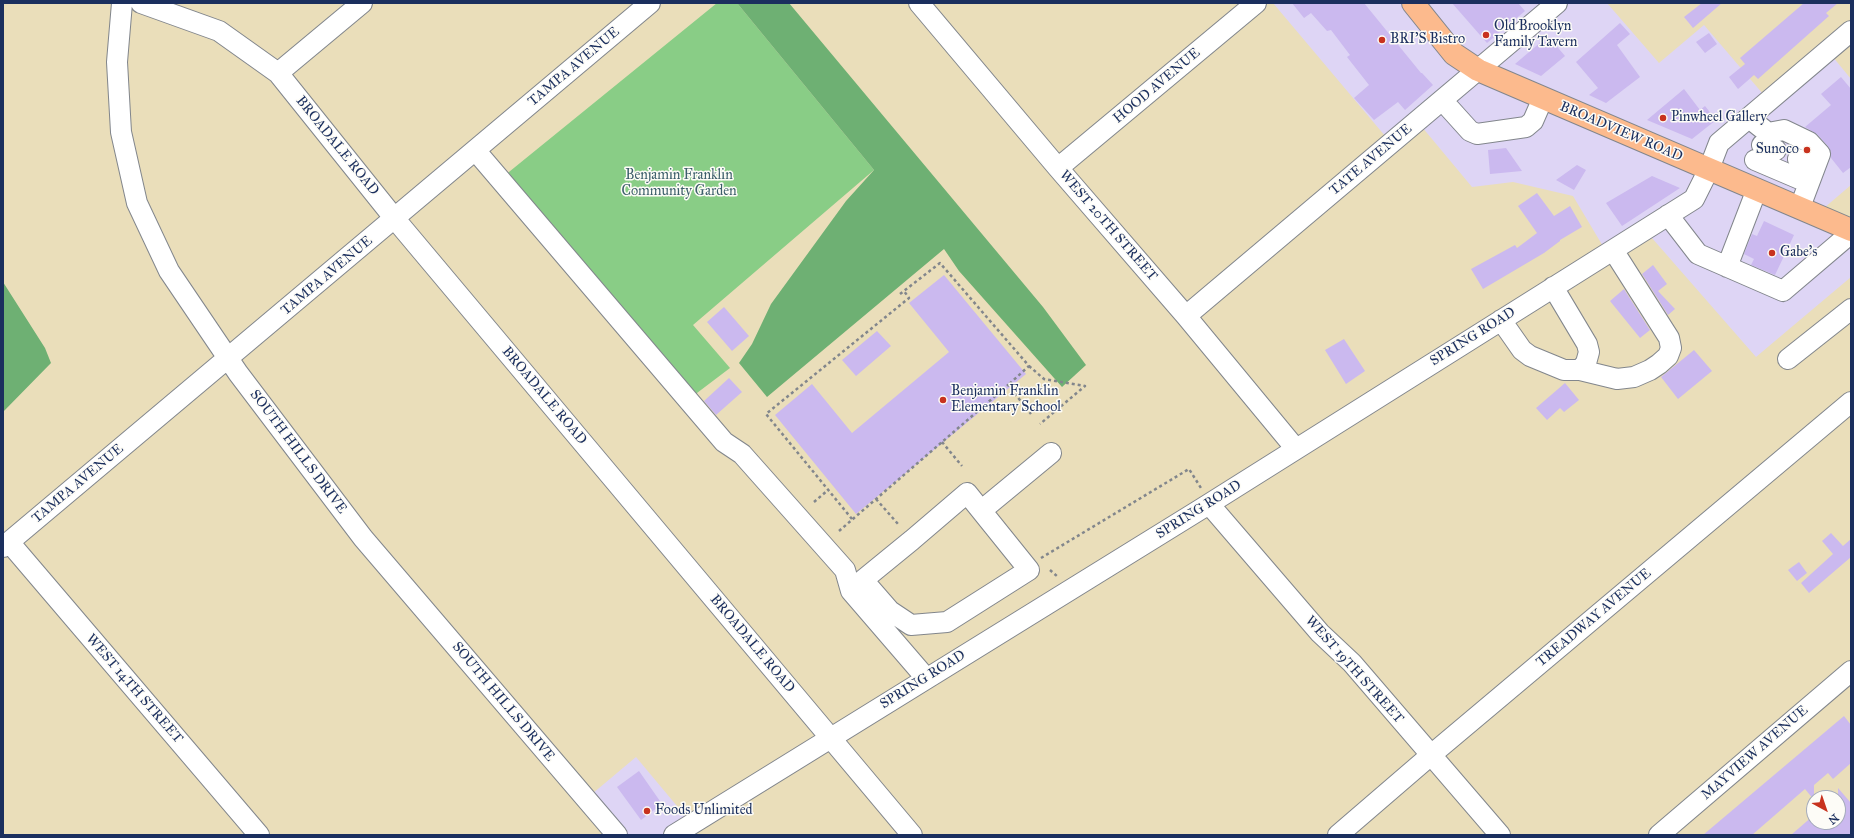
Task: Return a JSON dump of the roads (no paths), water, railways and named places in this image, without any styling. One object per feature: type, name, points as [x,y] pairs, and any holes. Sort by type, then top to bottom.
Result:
[{"type":"main road","name":"BROADVIEW ROAD","points":[[1413,3],[1454,54],[1478,70],[1751,186],[1851,231]]},
{"type":"street","name":"SOUTH HILLS DRIVE","points":[[122,3],[117,62],[121,132],[137,203],[169,271],[228,359],[363,538],[617,835]]},
{"type":"street","name":"BROADALE ROAD","points":[[142,3],[219,31],[278,73],[395,219],[912,835]]},
{"type":"street","points":[[278,73],[362,3]]},
{"type":"street","name":"TAMPA AVENUE","points":[[6,545],[650,3]]},
{"type":"street","name":"HOOD AVENUE","points":[[1058,168],[1256,3]]},
{"type":"street","name":"TATE AVENUE","points":[[1186,316],[1557,3]]},
{"type":"street","name":"WEST 20TH STREET","points":[[924,5],[1058,168],[1186,316],[1296,449]]},
{"type":"street","name":"SPRING ROAD","points":[[674,835],[926,678],[1205,496],[1296,449],[1694,199],[1709,169],[1719,143],[1851,31]]},
{"type":"street","points":[[1442,100],[1470,131],[1477,134],[1526,127],[1533,121],[1543,98]]},
{"type":"street","points":[[1749,118],[1765,147],[1807,170]]},
{"type":"street","points":[[1727,267],[1751,186],[1765,147],[1784,130],[1809,142],[1820,154],[1807,170],[1800,208]]},
{"type":"street","points":[[475,150],[724,442],[742,454],[844,570],[926,678]]},
{"type":"street","points":[[1668,216],[1698,254],[1783,291],[1851,231]]},
{"type":"street","points":[[1501,320],[1522,350],[1530,356],[1564,370],[1580,370],[1617,378],[1634,378],[1650,370],[1668,356],[1671,348],[1668,338],[1613,250]]},
{"type":"street","points":[[1553,287],[1587,344],[1589,352],[1586,363],[1580,370]]},
{"type":"street","points":[[1788,359],[1851,308]]},
{"type":"street","name":"TREADWAY AVENUE","points":[[1338,835],[1430,755],[1851,402]]},
{"type":"street","points":[[982,510],[1051,453]]},
{"type":"street","points":[[967,493],[1029,570],[947,622],[910,625],[857,586],[967,493]]},
{"type":"street","name":"WEST 19TH STREET","points":[[1205,496],[1320,633],[1352,664],[1500,835]]},
{"type":"street","name":"WEST 14TH STREET","points":[[6,545],[259,835]]},
{"type":"street","name":"MAYVIEW AVENUE","points":[[1659,835],[1851,671]]},
{"type":"place","name":"Old Brooklyn Family Tavern","points":[[1486,35]]},
{"type":"place","name":"BRI'S Bistro","points":[[1382,40]]},
{"type":"place","name":"Pinwheel Gallery","points":[[1663,118]]},
{"type":"place","name":"Sunoco","points":[[1807,150]]},
{"type":"place","name":"Gabe's","points":[[1772,253]]},
{"type":"place","name":"Benjamin Franklin Elementary School","points":[[943,400]]},
{"type":"place","name":"Foods Unlimited","points":[[647,811]]},
{"type":"park label","name":"Benjamin Franklin Community Garden","points":[[679,184]]}]
